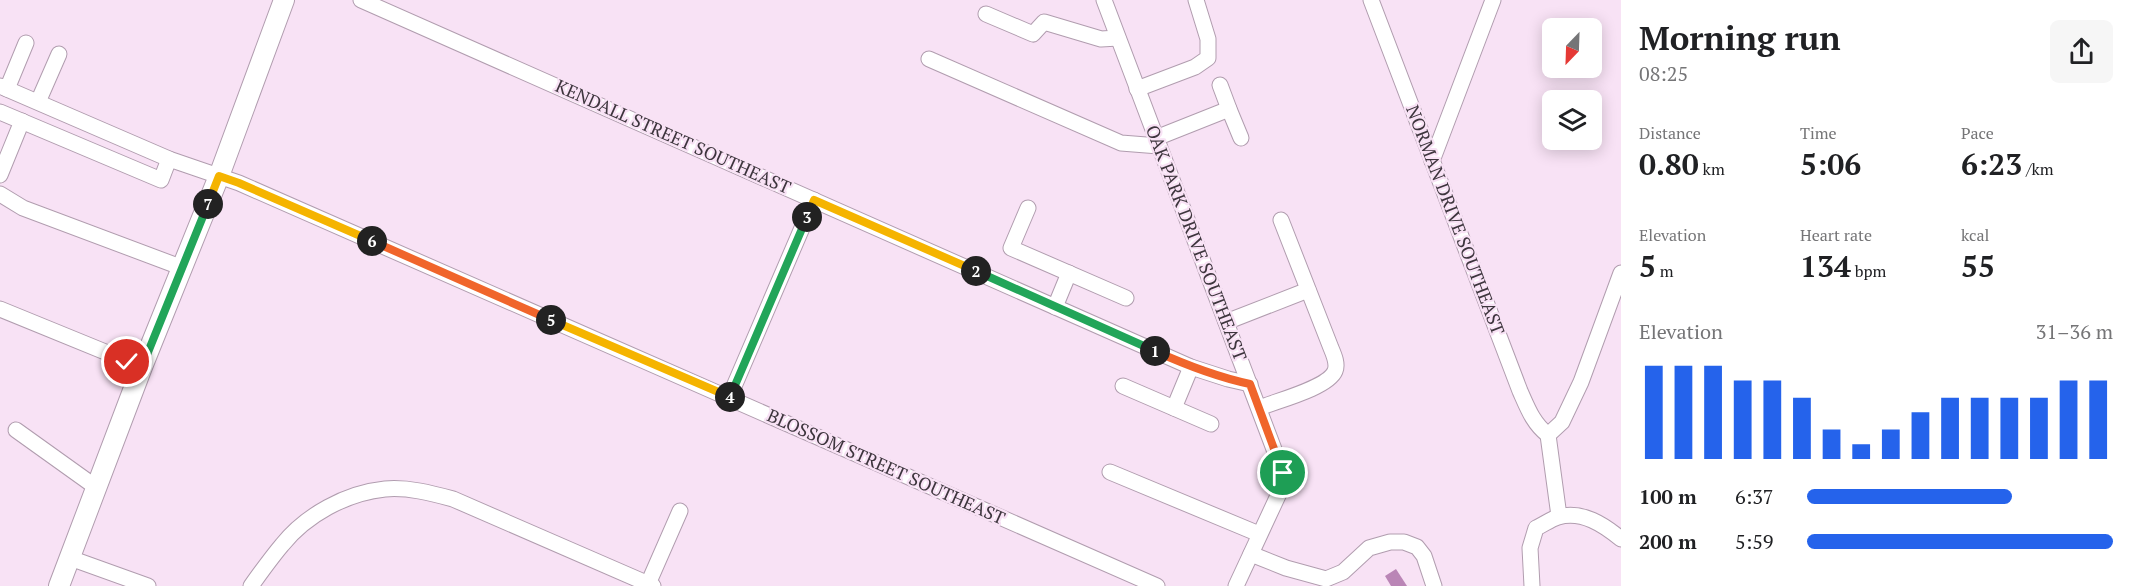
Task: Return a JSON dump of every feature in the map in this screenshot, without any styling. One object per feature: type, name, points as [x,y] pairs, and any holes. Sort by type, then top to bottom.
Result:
[{"type":"main road","points":[[59,586],[142,367],[219,176],[284,0]]},
{"type":"street","name":"KENDALL STREET SOUTHEAST","points":[[362,0],[1191,367],[1250,384]]},
{"type":"street","name":"OAK PARK DRIVE SOUTHEAST","points":[[1104,0],[1283,473],[1282,487],[1236,586]]},
{"type":"street","points":[[1137,89],[1195,67],[1208,58],[1208,39],[1196,0]]},
{"type":"street","name":"NORMAN DRIVE SOUTHEAST","points":[[1371,0],[1532,418],[1548,435]]},
{"type":"street","points":[[1432,161],[1493,0]]},
{"type":"street","points":[[986,14],[1033,34],[1044,22],[1101,39],[1118,38]]},
{"type":"street","points":[[3,88],[26,43]]},
{"type":"street","points":[[38,102],[59,54]]},
{"type":"street","points":[[928,59],[1121,143],[1158,142],[1229,108]]},
{"type":"street","points":[[1220,85],[1240,138]]},
{"type":"street","name":"BLOSSOM STREET SOUTHEAST","points":[[3,88],[169,159],[239,183],[1157,586]]},
{"type":"street","points":[[0,112],[161,180],[169,159]]},
{"type":"street","points":[[0,175],[22,121]]},
{"type":"street","points":[[0,194],[23,208],[183,267]]},
{"type":"street","points":[[729,398],[814,200]]},
{"type":"street","points":[[1028,208],[1011,248],[1126,298]]},
{"type":"street","points":[[1259,408],[1325,383],[1336,370],[1336,361],[1281,220]]},
{"type":"street","points":[[1055,306],[1070,273]]},
{"type":"street","points":[[1559,516],[1548,435],[1562,422],[1581,382],[1621,273]]},
{"type":"street","points":[[1226,322],[1308,290]]},
{"type":"street","points":[[0,309],[142,367]]},
{"type":"street","points":[[1174,408],[1191,367]]},
{"type":"street","points":[[1123,386],[1211,424]]},
{"type":"street","points":[[16,430],[97,488]]},
{"type":"street","points":[[1110,472],[1259,534]]},
{"type":"street","points":[[251,586],[283,543],[316,513],[357,494],[386,489],[426,491],[453,499],[650,585],[680,511]]},
{"type":"street","points":[[1532,586],[1530,548],[1536,528],[1559,516],[1578,516],[1592,519],[1621,539]]},
{"type":"street","points":[[1251,554],[1286,568],[1326,579],[1342,579],[1369,548],[1390,542],[1404,542],[1417,547],[1424,556],[1434,586]]},
{"type":"street","points":[[70,558],[148,586]]},
{"type":"shaded area","points":[[1396,569],[1407,586],[1391,586],[1385,576]]},
{"type":"route","points":[[127,362],[142,367],[219,176],[729,398],[814,200],[1191,367],[1250,384],[1283,473]]}]
